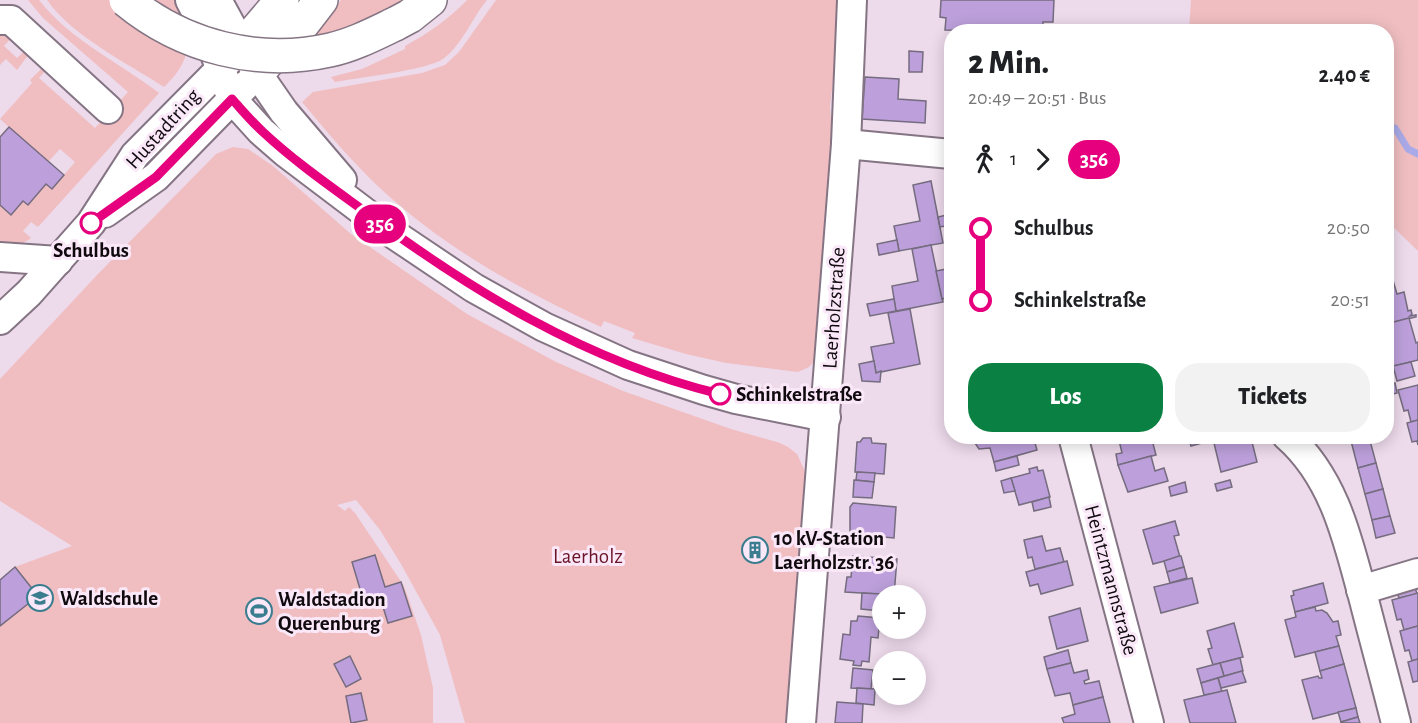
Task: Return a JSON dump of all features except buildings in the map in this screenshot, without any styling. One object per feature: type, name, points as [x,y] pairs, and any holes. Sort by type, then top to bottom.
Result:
[{"type":"highway","points":[[126,0],[153,20],[199,42],[253,54],[283,56],[332,50],[355,43],[410,16],[430,0]]},
{"type":"highway","points":[[250,59],[282,0]]},
{"type":"highway","points":[[250,59],[301,26],[321,0]]},
{"type":"street","points":[[190,0],[207,33],[220,69]]},
{"type":"street","points":[[217,0],[250,59],[293,123],[381,225]]},
{"type":"street","name":"Laerholzstraße","points":[[801,723],[846,144],[852,0]]},
{"type":"street","points":[[0,20],[11,20],[108,109]]},
{"type":"street","name":"Hustadtring","points":[[0,320],[28,294],[91,223],[135,155],[220,69],[250,59]]},
{"type":"street","name":"Hustadtring","points":[[91,223],[156,177],[232,99],[250,59]]},
{"type":"street","name":"Hustadtring","points":[[220,69],[232,99]]},
{"type":"street","points":[[232,99],[261,131],[285,152],[381,225],[474,288],[544,327],[627,365],[704,390],[736,399],[826,417]]},
{"type":"street","points":[[846,144],[944,153]]},
{"type":"street","points":[[0,257],[58,261]]},
{"type":"street","name":"Heintzmannstraße","points":[[1074,444],[1149,723]]},
{"type":"street","points":[[1294,444],[1312,465],[1332,499],[1347,537],[1396,723]]},
{"type":"street","points":[[1361,590],[1418,573]]},
{"type":"green space","points":[[28,0],[39,0],[80,39],[159,93],[38,227],[31,222],[23,231],[31,238],[13,245],[0,242],[0,205],[11,214],[23,201],[28,205],[46,184],[52,189],[75,162],[60,149],[48,162],[0,119],[32,83],[30,80],[41,69],[49,67],[39,78],[95,128],[128,92],[43,18]]},
{"type":"green space","points":[[47,0],[174,0],[185,24],[187,36],[187,46],[181,67],[164,87],[85,37]]},
{"type":"green space","points":[[341,0],[420,0],[416,4],[306,42]]},
{"type":"green space","points":[[467,0],[487,0],[462,38],[443,59],[422,67],[375,76],[335,82],[331,77],[362,69],[405,49],[405,46],[438,26]]},
{"type":"green space","points":[[496,0],[842,0],[830,107],[833,144],[818,357],[809,367],[798,372],[726,363],[686,354],[632,338],[635,333],[604,321],[601,327],[542,299],[458,249],[406,211],[361,169],[302,102],[313,92],[422,73],[445,65],[459,52]]},
{"type":"green space","points":[[1191,0],[1418,0],[1418,251],[1394,228],[1394,24],[1189,24]]},
{"type":"green space","points":[[0,33],[13,36],[4,46],[17,58],[27,49],[29,54],[17,70],[6,59],[0,65]]},
{"type":"green space","name":"Laerholz","points":[[233,147],[248,149],[273,166],[351,234],[467,314],[556,362],[623,391],[731,429],[780,443],[797,454],[807,476],[803,549],[785,723],[465,723],[440,635],[380,530],[356,500],[337,505],[345,511],[349,507],[355,513],[404,586],[421,635],[433,688],[433,723],[0,723],[0,626],[38,596],[15,567],[72,546],[0,501],[0,379],[98,274],[216,154]]},
{"type":"waterway","points":[[1394,128],[1408,149],[1418,154]]},
{"type":"bus line","name":"356","points":[[91,223],[156,177],[232,99],[261,131],[285,152],[392,233],[474,288],[544,327],[627,365],[720,394]]},
{"type":"place","name":"Schulbus","points":[[91,223]]},
{"type":"place","name":"Schinkelstraße","points":[[720,394]]},
{"type":"place","name":"10 kV-Station Laerholzstr. 36","points":[[755,550]]},
{"type":"place","name":"Waldschule","points":[[40,598]]},
{"type":"place","name":"Waldstadion Querenburg","points":[[259,611]]}]
